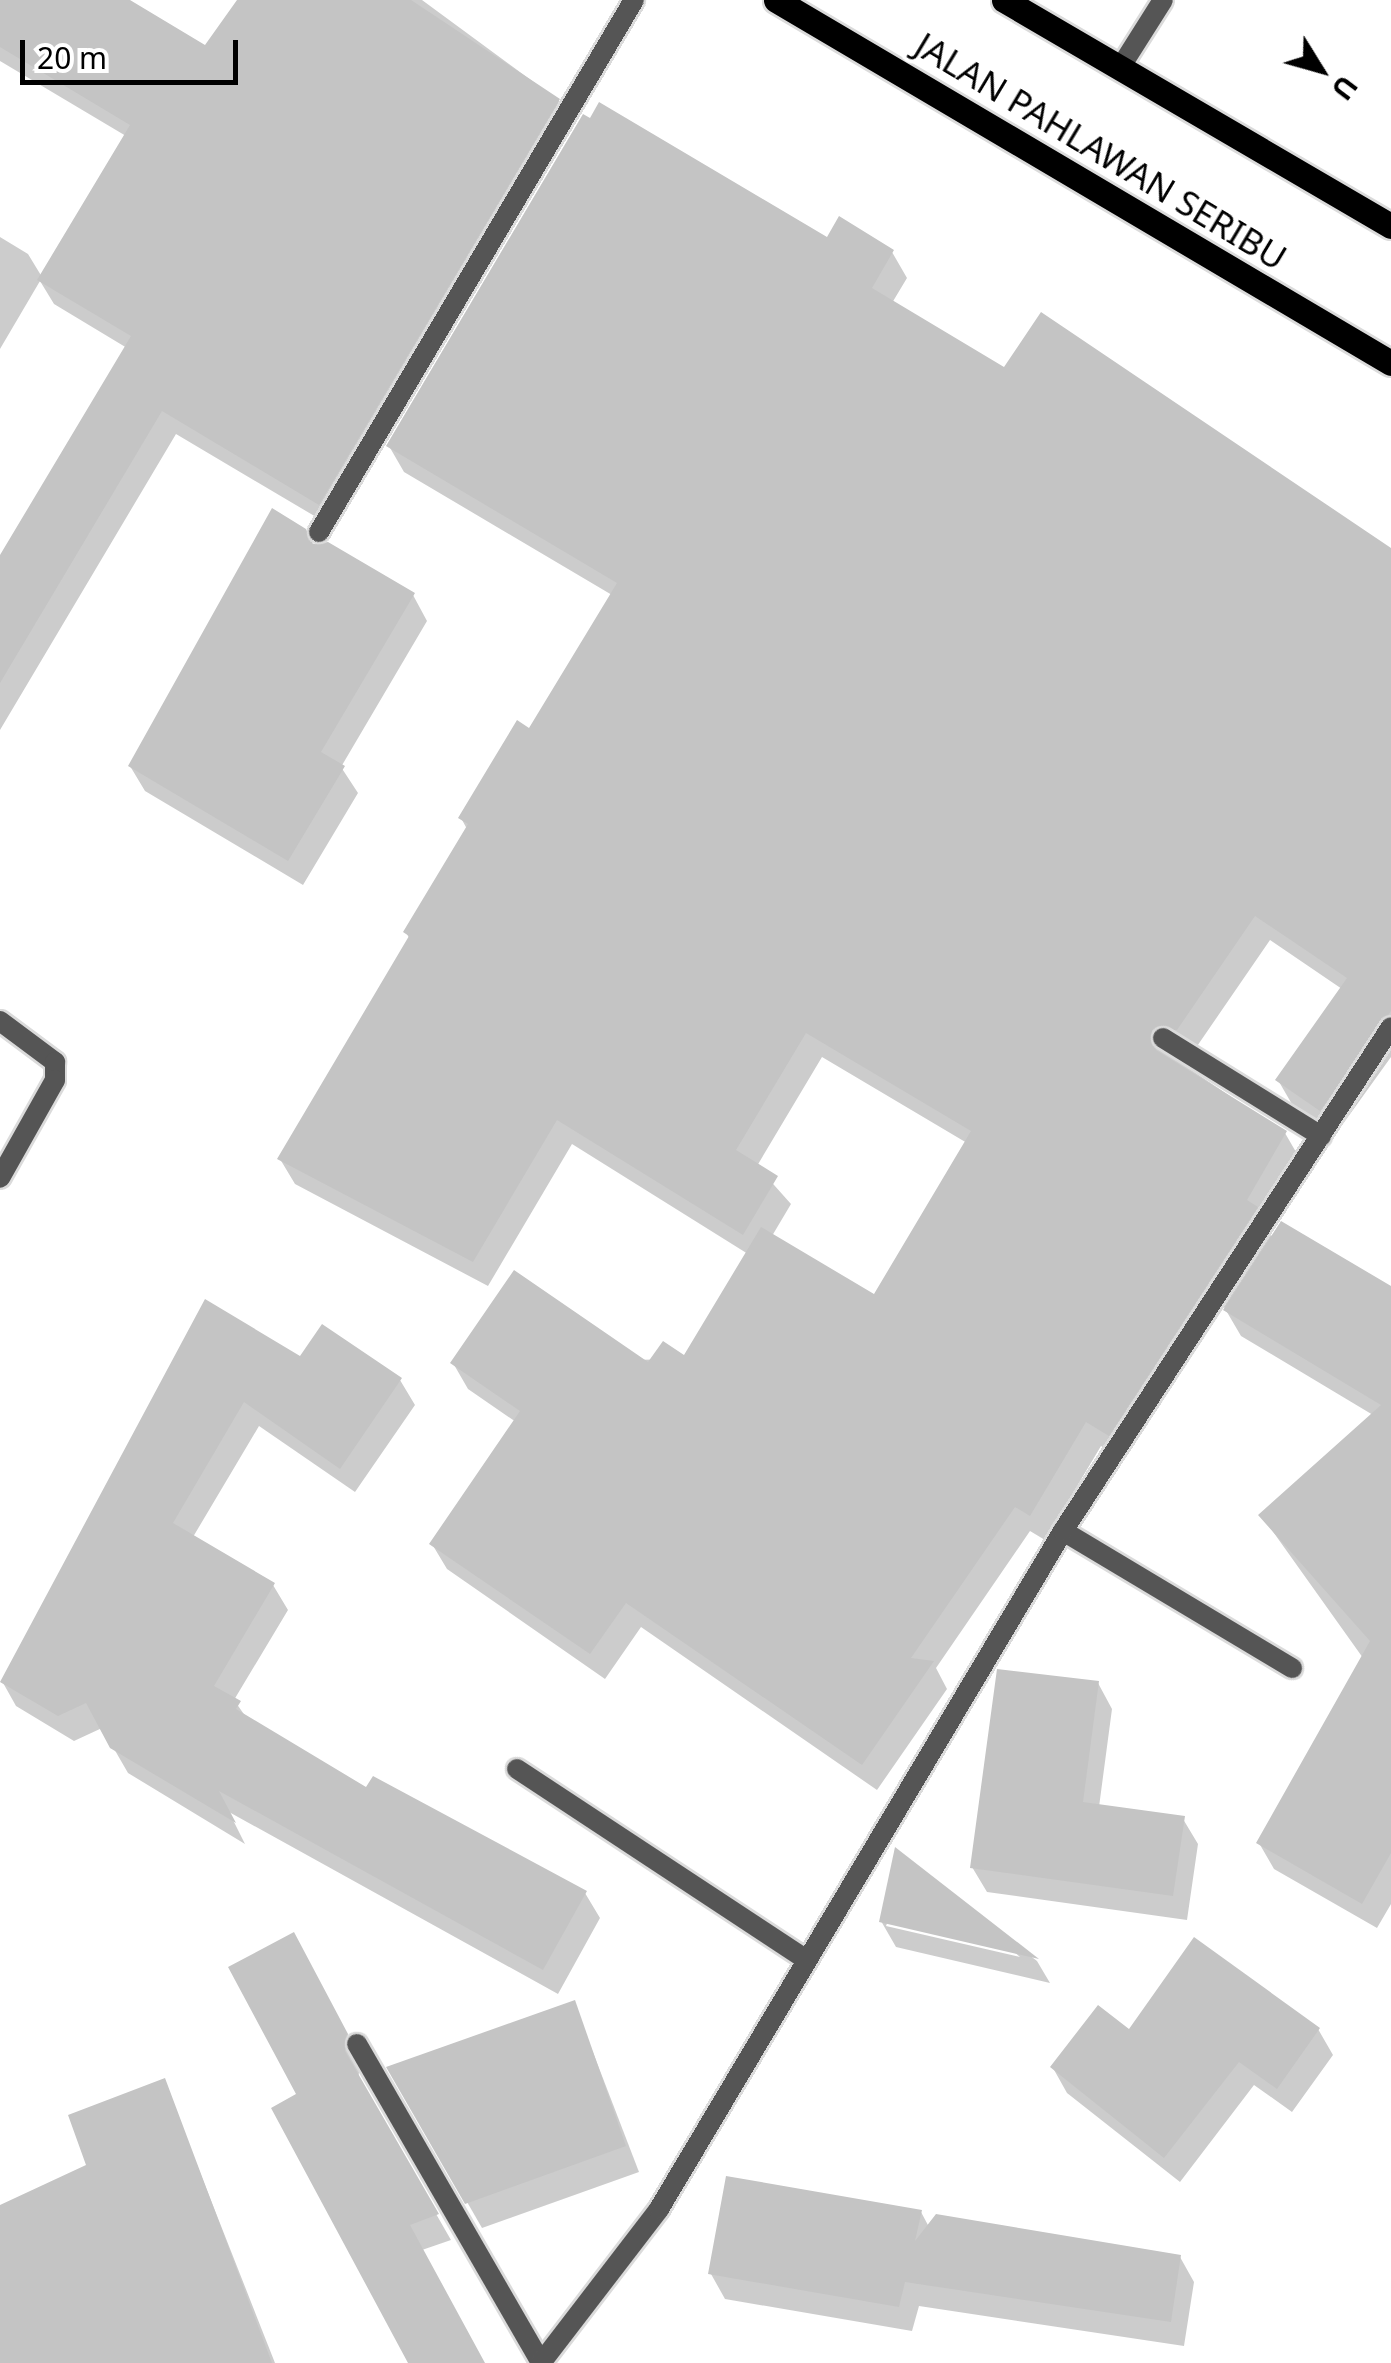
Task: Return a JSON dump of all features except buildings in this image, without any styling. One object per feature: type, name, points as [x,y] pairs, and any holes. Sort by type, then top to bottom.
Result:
[{"type":"main road","name":"JALAN PAHLAWAN SERIBU","points":[[776,0],[1391,363]]},
{"type":"main road","points":[[1004,0],[1391,226]]},
{"type":"street","points":[[319,532],[634,0]]},
{"type":"street","points":[[1120,68],[1163,0]]},
{"type":"street","points":[[0,1021],[55,1062],[55,1080],[0,1178]]},
{"type":"street","points":[[357,2044],[541,2363],[659,2209],[1062,1531],[1391,1026]]},
{"type":"street","points":[[1163,1038],[1321,1136]]},
{"type":"street","points":[[1062,1531],[1292,1668]]},
{"type":"street","points":[[518,1769],[805,1959]]}]
